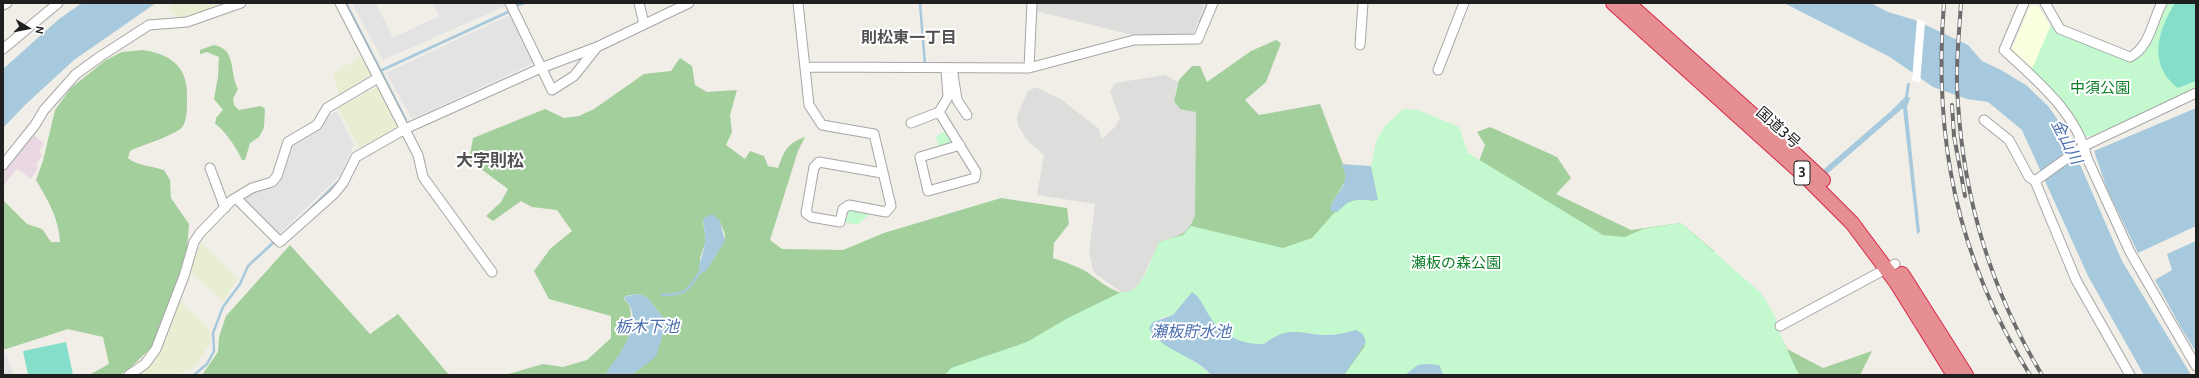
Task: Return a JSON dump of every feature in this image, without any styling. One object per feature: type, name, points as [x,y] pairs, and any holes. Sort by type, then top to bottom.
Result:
[{"type":"highway","name":"国道3号","points":[[1613,3],[1829,199],[1852,223],[1890,266],[1954,375]]},
{"type":"highway","name":"国道3号","points":[[1628,3],[1816,173],[1858,218],[1966,375]]},
{"type":"street","points":[[3,5],[7,3]]},
{"type":"street","points":[[3,49],[58,3]]},
{"type":"street","points":[[3,165],[35,125],[44,110],[76,74],[101,56],[149,25],[187,22],[241,3]]},
{"type":"street","points":[[340,3],[418,155],[423,177],[492,272]]},
{"type":"street","points":[[510,3],[552,90],[574,76],[598,47]]},
{"type":"street","points":[[639,3],[644,24]]},
{"type":"street","points":[[236,198],[277,240],[334,194],[343,183],[356,157],[405,130],[542,68],[598,47],[689,3]]},
{"type":"street","points":[[798,3],[809,105],[822,125],[874,134],[882,173],[892,206],[886,212],[849,205],[843,209],[840,222],[811,217],[806,213],[814,167],[820,162],[882,173]]},
{"type":"street","points":[[1029,68],[1032,3]]},
{"type":"street","points":[[805,67],[950,69],[1029,68],[1134,40],[1198,39],[1213,3]]},
{"type":"street","points":[[1360,45],[1363,3]]},
{"type":"street","points":[[1438,70],[1464,3]]},
{"type":"street","points":[[2024,3],[2004,50],[2039,82],[2063,109],[2130,252],[2196,366]]},
{"type":"street","points":[[2045,3],[2060,29],[2130,57],[2138,53],[2162,3]]},
{"type":"street","points":[[911,123],[939,112],[948,97],[950,69]]},
{"type":"street","points":[[950,69],[958,100],[967,115]]},
{"type":"street","points":[[129,375],[144,364],[156,349],[168,320],[194,242],[200,233],[236,198],[252,188],[272,182],[277,176],[288,142],[317,125],[327,108],[378,78]]},
{"type":"street","points":[[2035,181],[2080,148],[2196,93]]},
{"type":"street","points":[[939,112],[960,145],[976,172],[975,178],[928,191],[920,157],[960,145]]},
{"type":"street","points":[[1984,120],[2010,140],[2029,177],[2035,181],[2076,280],[2130,375]]},
{"type":"street","points":[[210,168],[225,208]]},
{"type":"street","points":[[1780,326],[1890,266]]},
{"type":"shaded area","points":[[174,3],[216,3],[218,6],[183,17],[175,16],[169,6]]},
{"type":"shaded area","points":[[352,3],[376,3],[393,38],[439,16],[433,3],[505,3],[506,6],[383,60]]},
{"type":"shaded area","points":[[1035,3],[1205,3],[1193,34],[1137,36],[1035,11]]},
{"type":"shaded area","points":[[2030,6],[2038,6],[2052,29],[2031,74],[2012,59],[2012,49]]},
{"type":"shaded area","points":[[512,14],[534,63],[412,119],[386,73]]},
{"type":"shaded area","points":[[362,56],[373,77],[340,97],[333,73]]},
{"type":"shaded area","points":[[1165,75],[1178,82],[1174,101],[1180,109],[1196,111],[1195,215],[1191,226],[1183,235],[1159,242],[1138,288],[1131,293],[1121,292],[1096,274],[1093,270],[1089,252],[1095,204],[1037,195],[1044,155],[1026,139],[1018,125],[1017,117],[1027,92],[1035,87],[1059,98],[1098,128],[1102,139],[1115,127],[1120,118],[1110,92],[1115,83]]},
{"type":"shaded area","points":[[378,87],[398,126],[359,148],[338,108]]},
{"type":"shaded area","points":[[337,111],[354,144],[341,174],[278,235],[242,198],[253,192],[276,185],[282,177],[294,143],[320,127],[330,115]]},
{"type":"shaded area","points":[[34,135],[44,144],[39,151],[42,155],[36,165],[38,168],[31,179],[17,169],[3,186],[3,173]]},
{"type":"shaded area","points":[[201,242],[238,279],[223,301],[190,271]]},
{"type":"shaded area","points":[[180,301],[209,329],[211,342],[195,367],[174,375],[138,375],[156,358],[166,340]]},
{"type":"shaded area","points":[[6,354],[14,375],[3,375],[3,355]]},
{"type":"green space","name":"中須公園","points":[[2163,3],[2196,3],[2196,88],[2090,137],[2080,134],[2031,71],[2051,25],[2059,33],[2132,59]]},
{"type":"green space","points":[[2175,3],[2196,3],[2196,81],[2178,88],[2168,79],[2162,69],[2158,47],[2164,24]]},
{"type":"green space","points":[[1276,40],[1281,43],[1266,82],[1245,100],[1259,115],[1320,104],[1346,172],[1346,180],[1331,205],[1474,175],[1485,145],[1477,132],[1490,127],[1557,157],[1571,178],[1556,194],[1631,230],[1681,223],[1715,252],[1443,375],[1443,373],[1418,365],[1405,375],[1344,375],[1349,366],[1356,330],[1272,336],[1202,301],[1160,318],[1149,328],[1211,375],[631,375],[647,363],[656,353],[665,320],[647,297],[638,294],[625,296],[624,299],[629,305],[631,312],[631,327],[627,342],[605,375],[505,375],[543,364],[563,367],[587,360],[611,338],[611,316],[549,299],[534,271],[550,249],[572,231],[557,210],[532,207],[521,201],[493,221],[486,216],[501,202],[508,189],[469,160],[473,138],[545,109],[564,118],[579,116],[594,109],[644,74],[671,71],[680,58],[692,66],[695,85],[707,92],[737,90],[730,115],[732,132],[726,145],[745,159],[750,151],[764,156],[768,166],[778,168],[787,148],[794,142],[805,137],[798,151],[770,240],[782,249],[843,250],[884,233],[1001,198],[1067,208],[1069,224],[1054,243],[1053,258],[1087,272],[1112,289],[1127,293],[1133,292],[1142,283],[1159,242],[1182,234],[1186,231],[1195,215],[1196,112],[1180,109],[1174,101],[1179,80],[1192,66],[1200,66],[1207,82],[1251,51]],"holes":[[[720,221],[725,234],[724,240],[707,268],[700,274],[700,258],[706,241],[703,222]]]},
{"type":"green space","points":[[214,45],[221,47],[226,51],[231,62],[235,83],[238,89],[233,99],[234,105],[239,110],[261,106],[265,109],[264,128],[259,137],[250,143],[245,160],[242,160],[230,140],[215,124],[216,118],[223,110],[214,99],[218,77],[219,57],[207,52],[200,54],[200,50]]},
{"type":"green space","points":[[143,50],[154,52],[171,60],[177,65],[182,72],[187,90],[187,107],[183,126],[174,133],[130,151],[128,158],[140,164],[164,170],[170,180],[171,198],[189,224],[187,249],[154,345],[130,368],[120,375],[89,375],[109,364],[103,337],[68,329],[3,350],[3,200],[27,224],[42,229],[51,242],[60,242],[58,225],[49,202],[36,180],[43,161],[55,110],[71,88],[106,60],[122,52]]},
{"type":"green space","name":"瀬板の森公園","points":[[1403,109],[1418,110],[1459,127],[1468,153],[1603,235],[1625,237],[1643,229],[1681,223],[1761,293],[1774,314],[1782,339],[1799,375],[1443,375],[1439,365],[1418,365],[1405,375],[1344,375],[1365,346],[1356,330],[1332,335],[1295,332],[1272,338],[1264,344],[1243,342],[1230,337],[1218,329],[1193,293],[1173,315],[1160,318],[1158,338],[1211,375],[945,375],[951,368],[1027,342],[1066,319],[1121,292],[1128,292],[1135,288],[1145,274],[1159,242],[1183,235],[1191,226],[1283,248],[1312,238],[1334,213],[1350,201],[1374,201],[1376,190],[1371,166],[1376,141],[1385,126]]},
{"type":"green space","points":[[945,131],[952,143],[939,147],[936,137]]},
{"type":"green space","points":[[850,209],[872,212],[857,225],[845,222],[846,211]]},
{"type":"green space","points":[[290,245],[370,334],[398,314],[449,375],[202,375],[218,352],[219,337],[226,316]]},
{"type":"green space","points":[[1782,339],[1787,349],[1823,368],[1872,351],[1860,375],[1735,375]]},
{"type":"green space","points":[[66,342],[73,375],[28,375],[23,351]]},
{"type":"water","points":[[82,3],[156,3],[74,60],[25,105],[3,128],[3,69],[59,19]]},
{"type":"water","name":"金山川","points":[[1784,3],[1871,3],[1888,12],[1915,20],[1968,45],[1982,61],[2026,85],[2048,106],[2065,130],[2122,261],[2191,375],[2144,375],[2088,276],[2022,130],[1988,102],[1967,99],[1933,87],[1890,57]]},
{"type":"water","points":[[1907,83],[1910,83],[1908,97],[1910,98],[1907,107],[1920,232],[1917,234],[1903,108],[1827,174],[1823,170],[1905,97]]},
{"type":"water","points":[[2196,108],[2196,226],[2138,253],[2107,189],[2094,151]]},
{"type":"water","points":[[1341,164],[1371,166],[1378,200],[1355,200],[1347,203],[1337,212],[1330,211],[1335,198],[1344,184],[1345,178]]},
{"type":"water","points":[[712,214],[720,221],[725,241],[706,271],[699,274],[705,244],[704,218]]},
{"type":"water","points":[[2196,241],[2196,352],[2155,280],[2172,270],[2167,254]]},
{"type":"water","name":"瀬板貯水池","points":[[1192,292],[1200,300],[1219,328],[1232,337],[1247,343],[1264,344],[1281,334],[1288,332],[1329,335],[1356,330],[1363,334],[1366,342],[1344,375],[1211,375],[1204,368],[1162,343],[1149,328],[1153,322],[1173,315]]},
{"type":"water","name":"栃木下池","points":[[638,294],[647,297],[665,320],[664,330],[657,354],[652,360],[631,375],[605,375],[629,337],[632,327],[633,316],[630,306],[623,297]]},
{"type":"water","points":[[1418,365],[1439,365],[1443,375],[1405,375]]},
{"type":"pier","points":[[1917,19],[1925,22],[1920,83],[1912,80]]},
{"type":"waterway","points":[[346,3],[406,120]]},
{"type":"waterway","points":[[516,6],[524,3]]},
{"type":"waterway","points":[[920,3],[925,65]]},
{"type":"waterway","points":[[1200,22],[1208,3]]},
{"type":"waterway","points":[[380,71],[508,12]]},
{"type":"waterway","points":[[303,216],[338,182]]},
{"type":"waterway","points":[[194,375],[207,364],[214,351],[213,333],[223,307],[240,284],[248,266],[275,241]]},
{"type":"waterway","points":[[662,295],[677,294],[686,291],[700,272]]},
{"type":"railway","points":[[1944,3],[1942,53],[1943,102],[1947,150],[1956,196],[1968,242],[1984,287],[2005,331],[2030,375]]},
{"type":"railway","points":[[1961,3],[1957,91],[1961,139],[1974,210],[1995,278],[2024,343],[2042,375]]},
{"type":"railway","points":[[1952,105],[1954,136],[1965,196]]},
{"type":"district","name":"則松東一丁目","points":[[909,38]]},
{"type":"district","name":"大字則松","points":[[490,161]]}]
